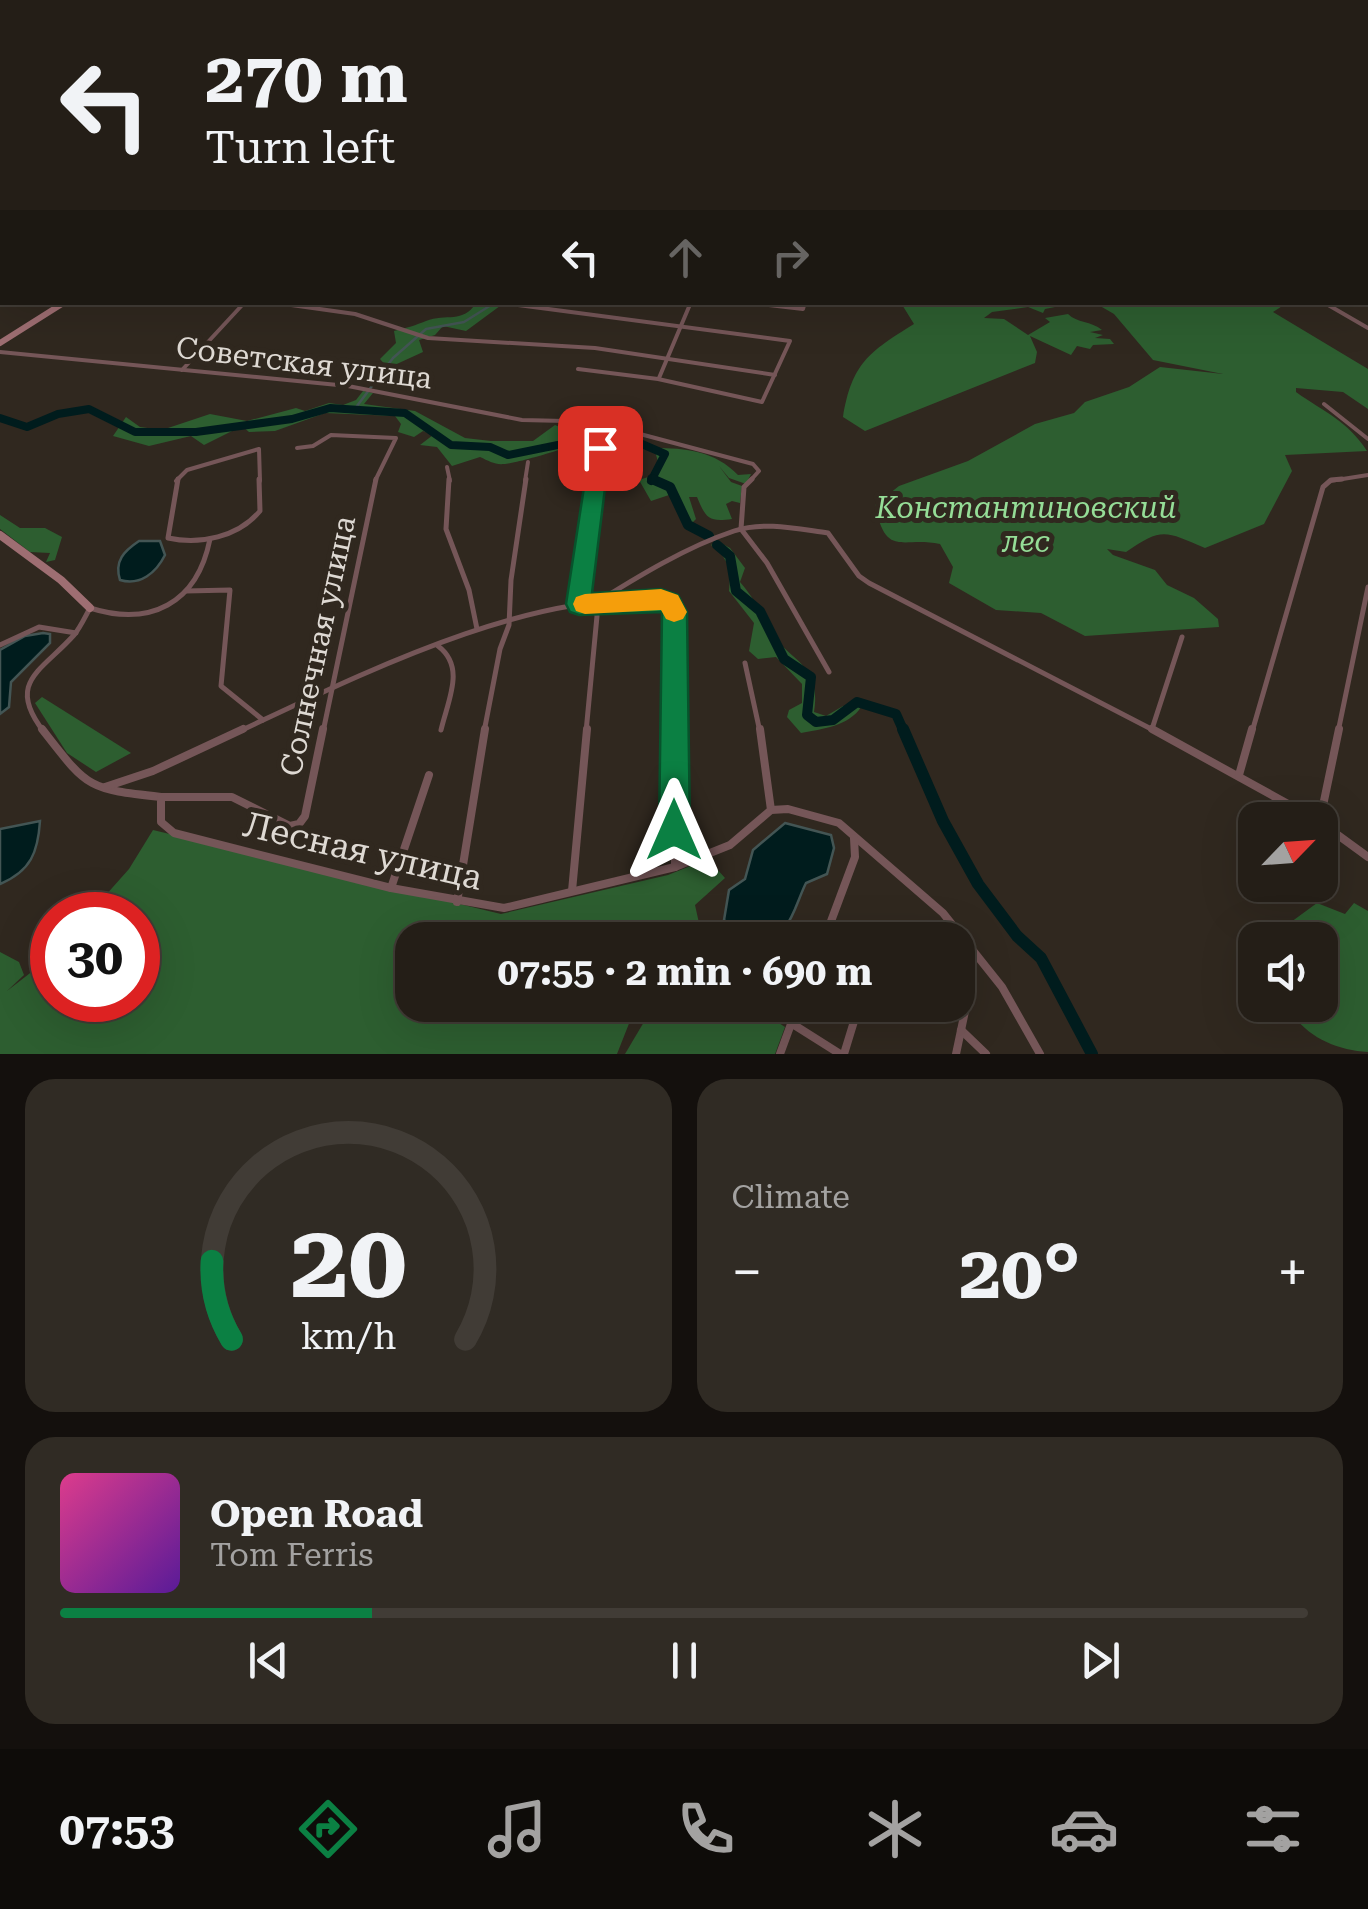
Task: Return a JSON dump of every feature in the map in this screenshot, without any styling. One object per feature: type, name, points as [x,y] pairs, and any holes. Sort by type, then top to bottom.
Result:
[{"type":"street","points":[[0,343],[63,305]]},
{"type":"street","points":[[181,371],[242,305]]},
{"type":"street","points":[[291,305],[355,314],[428,338],[595,348],[774,375]]},
{"type":"street","points":[[518,305],[790,341],[762,402],[658,379],[578,370]]},
{"type":"street","points":[[658,379],[690,305]]},
{"type":"street","points":[[1329,305],[1368,328]]},
{"type":"street","name":"Советская улица","points":[[0,352],[348,386],[522,420],[565,421],[660,437],[753,464],[758,470],[744,487],[741,529]]},
{"type":"street","points":[[1324,404],[1368,439]]},
{"type":"street","name":"Солнечная улица","points":[[161,797],[232,797],[290,826],[299,824],[305,816],[378,469],[386,464],[396,438],[331,435],[313,446],[296,448]]},
{"type":"street","points":[[259,448],[260,511],[248,523],[210,539],[178,542],[168,538],[176,480],[187,470],[259,448]]},
{"type":"street","points":[[579,604],[600,448]]},
{"type":"street","points":[[457,902],[470,808],[509,618],[528,462]]},
{"type":"street","points":[[446,468],[452,486],[446,530],[469,590],[477,629]]},
{"type":"street","points":[[1239,776],[1323,487],[1331,480],[1368,475]]},
{"type":"street","points":[[594,604],[634,579],[741,529],[777,526],[828,533],[869,584],[1285,802]]},
{"type":"street","points":[[741,529],[762,554],[829,672]]},
{"type":"street","points":[[0,535],[61,580],[90,608],[132,618],[153,612],[186,591],[208,561],[210,539]]},
{"type":"street","points":[[1323,802],[1368,587]]},
{"type":"street","points":[[186,591],[230,590],[221,686],[263,720]]},
{"type":"street","points":[[102,788],[184,758],[329,689],[509,618],[579,604],[638,598],[670,602],[674,612],[674,867]]},
{"type":"street","points":[[572,891],[597,616],[594,604]]},
{"type":"street","points":[[90,608],[76,634],[31,676],[26,694],[29,712],[82,780],[111,792],[161,797]]},
{"type":"street","points":[[0,645],[39,627],[76,634]]},
{"type":"street","points":[[1152,729],[1182,638]]},
{"type":"street","points":[[438,646],[452,656],[455,668],[442,730]]},
{"type":"street","points":[[745,662],[758,715],[771,810],[816,815],[839,823],[943,912],[1002,986],[1040,1054]]},
{"type":"street","points":[[391,888],[429,775]]},
{"type":"street","name":"Лесная улица","points":[[161,797],[161,822],[174,832],[391,888],[504,908],[674,867],[730,845],[771,810]]},
{"type":"street","points":[[1338,835],[1368,857]]},
{"type":"street","points":[[831,922],[855,857],[854,838]]},
{"type":"street","points":[[780,1054],[791,1023],[842,1054],[853,1022]]},
{"type":"street","points":[[956,1054],[963,1022]]},
{"type":"street","points":[[962,1030],[986,1054]]},
{"type":"green space","points":[[474,305],[501,305],[466,331],[443,326],[435,335],[419,340],[423,352],[388,368],[380,359],[396,343],[394,331],[433,319],[460,316]]},
{"type":"green space","name":"Константиновский лес","points":[[902,305],[1058,305],[1043,313],[1028,307],[992,312],[984,318],[1004,319],[1028,335],[1050,322],[1045,318],[1068,314],[1102,330],[1090,332],[1103,335],[1095,338],[1110,339],[1114,344],[1093,345],[1090,349],[1077,346],[1071,355],[1030,336],[1037,352],[1035,363],[865,431],[843,417],[852,384],[874,351],[914,324]]},
{"type":"green space","name":"Константиновский лес","points":[[1098,305],[1284,305],[1273,312],[1368,369],[1368,409],[1343,392],[1296,388],[1296,392],[1344,424],[1367,451],[1285,455],[1292,471],[1264,524],[1205,548],[1164,534],[1148,538],[1126,552],[1107,549],[1113,555],[1155,570],[1167,585],[1194,598],[1218,619],[1219,627],[1085,636],[1041,613],[996,610],[949,583],[953,567],[940,544],[897,542],[884,533],[879,522],[875,505],[899,486],[968,461],[1035,424],[1074,413],[1085,402],[1129,387],[1160,367],[1223,374],[1153,360],[1114,314]]},
{"type":"green space","points":[[363,391],[373,393],[364,404],[415,411],[465,438],[533,441],[555,425],[571,432],[598,435],[511,463],[498,464],[480,457],[452,466],[437,447],[420,445],[433,435],[423,431],[414,437],[398,432],[401,424],[395,416],[325,413],[275,431],[249,432],[242,426],[204,445],[191,436],[149,446],[113,436],[126,417],[140,427],[162,430],[210,414],[247,421],[296,408],[305,411],[329,403],[343,405],[356,400]]},
{"type":"green space","points":[[654,448],[699,452],[738,475],[751,474],[746,484],[729,478],[719,466],[731,482],[742,486],[740,503],[726,504],[732,519],[709,517],[697,497],[689,497],[696,519],[692,523],[715,536],[709,540],[686,525],[681,506],[672,494],[651,501],[639,480],[659,465]]},
{"type":"green space","points":[[0,515],[20,528],[45,528],[62,537],[55,560],[46,562],[50,553],[30,552],[0,529]]},
{"type":"green space","points":[[717,541],[730,548],[745,568],[740,582],[777,640],[808,672],[815,695],[814,712],[826,716],[843,706],[861,707],[850,719],[801,733],[787,717],[789,710],[802,703],[802,684],[776,657],[758,659],[749,651],[754,623],[729,591],[728,565],[711,545]]},
{"type":"green space","points":[[42,697],[131,753],[96,772],[67,753],[35,703]]},
{"type":"green space","points":[[153,830],[501,914],[668,875],[708,859],[725,878],[695,905],[699,922],[395,922],[395,1022],[630,1022],[617,1054],[0,1054],[0,952],[19,962],[24,975],[7,991],[30,973],[30,1022],[160,1022],[160,892],[108,892],[129,869]]},
{"type":"green space","points":[[1317,903],[1345,914],[1354,903],[1368,911],[1368,1052],[1321,1039],[1299,1022],[1338,1022],[1338,922],[1291,922]]},
{"type":"green space","points":[[644,1022],[777,1022],[785,1027],[775,1054],[625,1054]]},
{"type":"water","points":[[139,541],[160,541],[165,555],[147,576],[134,581],[120,580],[118,567],[122,557]]},
{"type":"water","points":[[50,634],[50,643],[11,682],[9,707],[0,714],[0,650],[25,636]]},
{"type":"water","points":[[40,821],[37,842],[26,867],[0,884],[0,829]]},
{"type":"water","points":[[785,823],[831,835],[834,848],[827,874],[806,883],[789,922],[726,922],[729,890],[745,879],[753,850]]},
{"type":"waterway","points":[[354,410],[393,358],[426,329],[464,322],[491,305]]},
{"type":"waterway","points":[[0,418],[27,427],[58,414],[89,409],[135,432],[196,432],[292,419],[330,408],[405,413],[451,445],[490,447],[508,455],[607,435],[628,438],[665,454],[652,479]]},
{"type":"waterway","points":[[652,479],[670,487],[688,525],[709,536]]},
{"type":"waterway","points":[[717,545],[730,556],[736,591],[760,611],[784,659],[811,677],[807,715],[816,722],[833,720],[857,702],[896,714],[904,732]]},
{"type":"waterway","points":[[903,729],[943,821],[978,884],[1017,936],[1041,958],[1092,1054]]},
{"type":"slow traffic","points":[[585,604],[638,598],[661,600],[670,602],[674,612]]},
{"type":"route","points":[[600,448],[579,604],[638,598],[670,602],[674,612],[674,830]]}]
